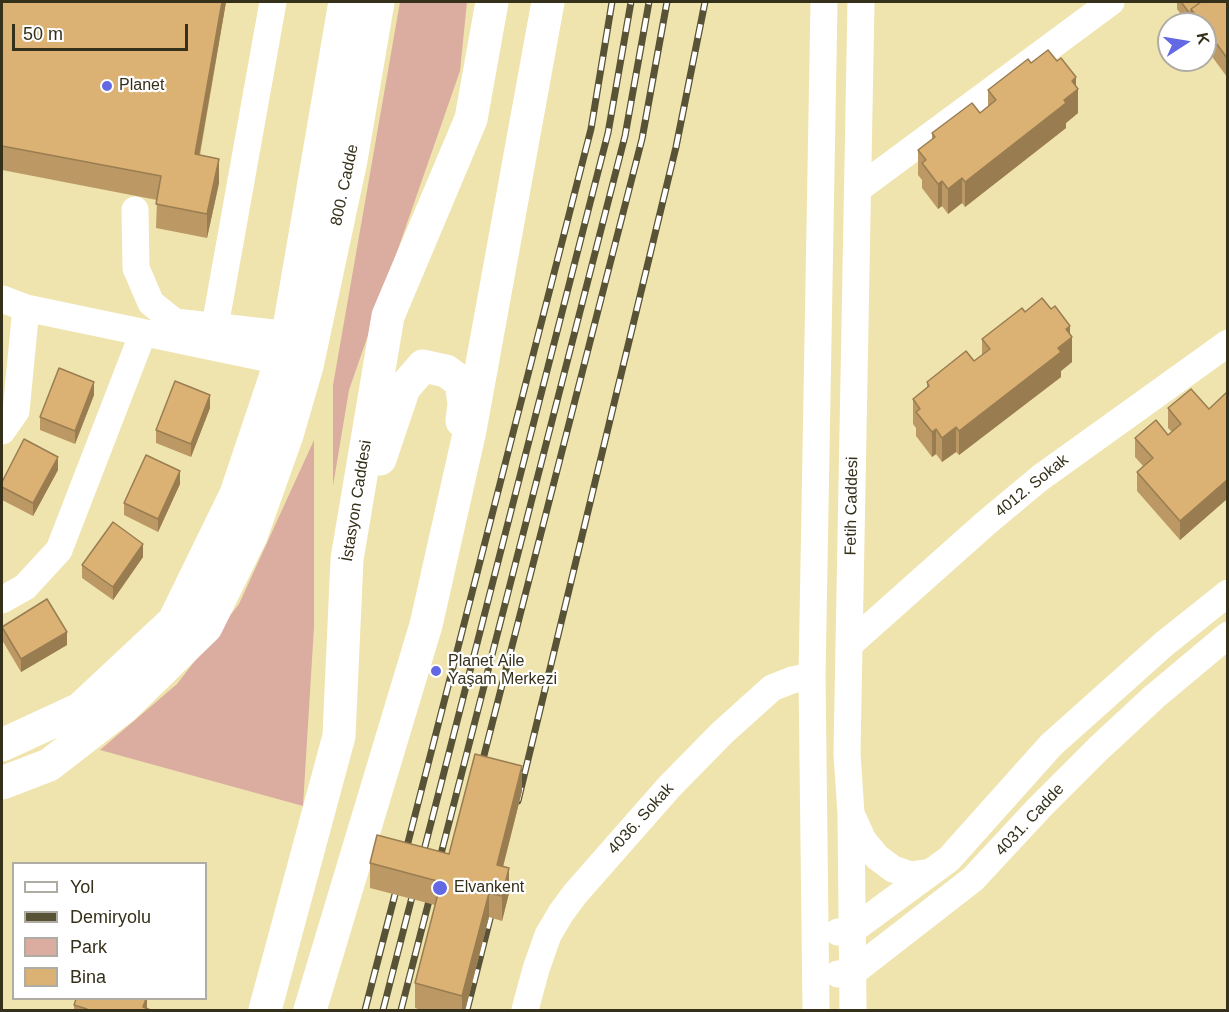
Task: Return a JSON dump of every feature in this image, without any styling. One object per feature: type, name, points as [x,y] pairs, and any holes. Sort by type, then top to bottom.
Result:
[{"type":"main road","name":"800. Cadde","points":[[297,350],[345,2]]},
{"type":"main road","name":"800. Cadde","points":[[297,350],[351,160],[378,2]]},
{"type":"main road","name":"İstasyon Caddesi","points":[[265,1011],[339,736],[347,559],[388,316],[471,119],[492,2]]},
{"type":"main road","points":[[310,1011],[426,625],[471,430],[548,2]]},
{"type":"main road","points":[[2,745],[80,708],[174,621],[236,494],[297,350]]},
{"type":"main road","points":[[2,783],[49,765],[124,707],[206,627],[251,536],[288,435],[297,350]]},
{"type":"main road","points":[[347,559],[404,388],[423,366],[446,370],[461,382],[464,404],[455,500]]},
{"type":"street","points":[[215,326],[273,2]]},
{"type":"street","points":[[816,1011],[812,676],[824,2]]},
{"type":"street","name":"Fetih Caddesi","points":[[853,1011],[851,814],[847,753],[861,2]]},
{"type":"street","points":[[858,189],[1111,2]]},
{"type":"street","points":[[135,210],[136,268],[151,303],[175,322],[215,326],[297,350]]},
{"type":"street","points":[[2,431],[16,411],[14,303],[143,333],[297,350]]},
{"type":"street","points":[[2,600],[25,587],[59,550],[143,333]]},
{"type":"street","name":"4012. Sokak","points":[[849,645],[1040,478],[1227,343]]},
{"type":"street","name":"4031. Cadde","points":[[851,932],[949,859],[1051,745],[1164,644],[1227,593]]},
{"type":"street","name":"4031. Cadde","points":[[852,973],[973,879],[1098,749],[1227,635]]},
{"type":"street","name":"4036. Sokak","points":[[525,1011],[548,935],[575,894],[669,787],[722,733],[772,688],[792,680],[812,676]]},
{"type":"street","points":[[851,814],[863,840],[877,857],[893,869],[911,875],[931,872]]},
{"type":"street","points":[[814,933],[851,932]]},
{"type":"street","points":[[816,974],[852,973]]},
{"type":"green space","points":[[400,2],[467,2],[460,71],[349,390],[333,486],[333,385]]},
{"type":"green space","points":[[314,440],[314,627],[303,806],[100,750],[177,684],[239,604]]},
{"type":"building","name":"Planet","points":[[2,2],[222,2],[195,154],[219,159],[207,214],[156,204],[161,176],[2,146]]},
{"type":"building","points":[[1181,2],[1201,2],[1191,9],[1191,12]]},
{"type":"building","points":[[1201,2],[1227,2],[1227,58],[1217,44],[1217,12],[1193,12],[1191,9]]},
{"type":"building","points":[[1048,50],[1057,61],[1061,58],[1076,77],[1072,81],[1078,89],[1064,100],[1066,103],[965,182],[962,178],[948,189],[942,181],[938,184],[922,163],[926,160],[918,150],[935,137],[932,133],[972,103],[980,113],[996,100],[988,90],[1028,59],[1031,63]]},
{"type":"building","points":[[1042,298],[1051,309],[1055,306],[1070,326],[1066,329],[1072,337],[1058,348],[1061,352],[959,431],[956,427],[942,438],[936,429],[932,432],[916,412],[920,409],[913,399],[929,386],[927,382],[966,351],[974,361],[990,349],[982,339],[1022,308],[1025,312]]},
{"type":"building","points":[[59,368],[94,382],[75,431],[40,417]]},
{"type":"building","points":[[175,381],[210,395],[191,444],[156,430]]},
{"type":"building","points":[[1191,389],[1209,409],[1227,392],[1227,480],[1180,521],[1137,472],[1153,458],[1135,438],[1156,420],[1168,435],[1181,424],[1168,408]]},
{"type":"building","points":[[24,439],[58,457],[33,503],[2,487],[2,482]]},
{"type":"building","points":[[146,455],[180,471],[158,519],[124,503]]},
{"type":"building","points":[[113,522],[143,544],[113,587],[82,565]]},
{"type":"building","points":[[47,599],[67,632],[21,659],[2,627]]},
{"type":"building","points":[[475,754],[522,766],[497,865],[509,868],[502,896],[489,893],[462,996],[415,983],[441,882],[370,863],[377,835],[449,854]]},
{"type":"building","points":[[76,1000],[146,1000],[143,1007],[153,1011],[87,1011],[87,1009],[74,1005]]},
{"type":"railway","points":[[404,858],[591,129],[612,2]]},
{"type":"railway","points":[[383,1010],[608,133],[631,2]]},
{"type":"railway","points":[[401,1010],[625,136],[649,2]]},
{"type":"railway","points":[[480,771],[642,139],[667,2]]},
{"type":"railway","points":[[518,801],[676,147],[705,2]]},
{"type":"railway","points":[[365,1010],[399,879]]},
{"type":"railway","points":[[467,1010],[494,903]]},
{"type":"place","name":"Planet","points":[[107,86]]},
{"type":"place","name":"Planet Aile Yaşam Merkezi","points":[[436,671]]},
{"type":"place","name":"Elvankent","points":[[440,888]]}]
